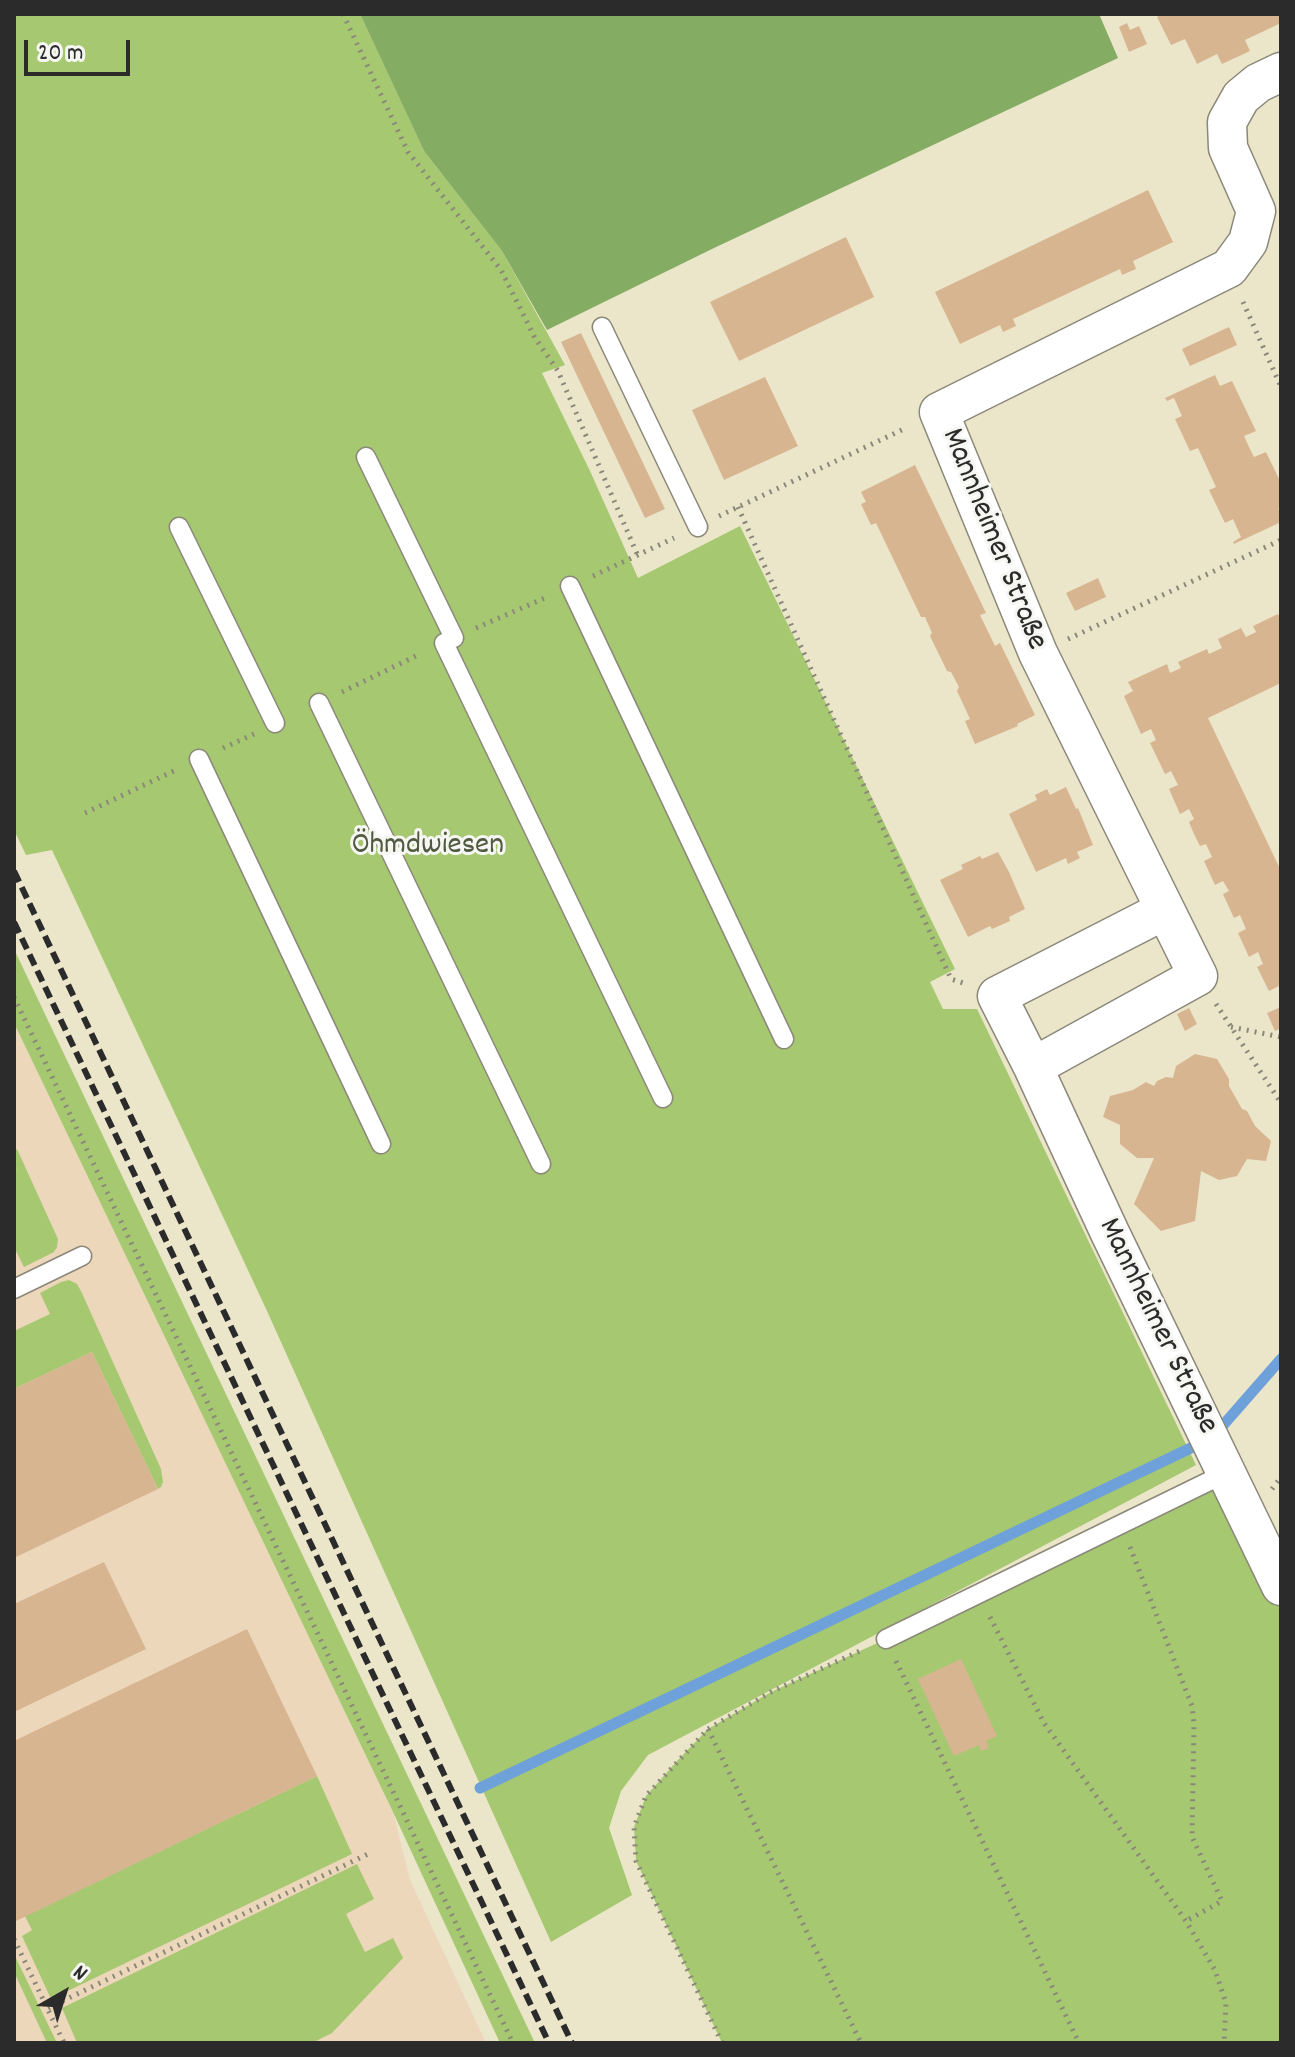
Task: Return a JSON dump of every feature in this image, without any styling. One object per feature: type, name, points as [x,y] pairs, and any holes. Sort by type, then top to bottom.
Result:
[{"type":"street","points":[[1229,268],[1248,242],[1256,211],[1228,148],[1227,122],[1241,97],[1258,83],[1281,72]]},
{"type":"street","name":"Mannheimer Straße","points":[[1198,976],[1038,653],[939,412],[1229,268]]},
{"type":"street","name":"Mannheimer Straße","points":[[1165,910],[997,996],[1281,1586]]},
{"type":"street","points":[[1033,1067],[1198,976]]},
{"type":"lane","points":[[602,327],[698,527]]},
{"type":"lane","points":[[366,457],[663,1098]]},
{"type":"lane","points":[[179,527],[275,723]]},
{"type":"lane","points":[[570,586],[784,1039]]},
{"type":"lane","points":[[319,703],[541,1164]]},
{"type":"lane","points":[[199,759],[381,1144]]},
{"type":"lane","points":[[14,1289],[82,1256]]},
{"type":"lane","points":[[886,1639],[1226,1473]]},
{"type":"path","points":[[343,14],[408,152],[501,270],[535,338],[558,371],[638,556]]},
{"type":"path","points":[[1229,268],[1281,387]]},
{"type":"path","points":[[319,703],[638,556],[939,412]]},
{"type":"path","points":[[738,507],[951,979]]},
{"type":"path","points":[[1038,653],[1281,540]]},
{"type":"path","points":[[85,813],[275,723]]},
{"type":"path","points":[[1198,976],[1281,1103]]},
{"type":"path","points":[[14,997],[513,2043]]},
{"type":"path","points":[[1231,1027],[1281,1037]]},
{"type":"path","points":[[1121,1524],[1192,1706],[1192,1837],[1222,1901],[1186,1921]]},
{"type":"path","points":[[978,1595],[1044,1723],[1186,1921],[1215,1970],[1226,2003],[1224,2043]]},
{"type":"path","points":[[722,2043],[636,1861],[634,1827],[646,1796],[708,1729],[771,1692],[886,1639],[1079,2043]]},
{"type":"path","points":[[708,1729],[861,2043]]},
{"type":"path","points":[[48,2008],[368,1854]]},
{"type":"path","points":[[14,1939],[64,2043]]},
{"type":"shaded area","points":[[14,1023],[393,1812],[410,1880],[486,2043],[14,2043]]},
{"type":"green space","name":"Öhmdwiesen","points":[[14,14],[360,14],[424,151],[502,251],[565,365],[542,373],[638,578],[740,526],[955,969],[930,982],[943,1009],[977,1009],[1196,1465],[648,1755],[621,1791],[609,1828],[632,1895],[551,1942],[267,1311],[52,850],[26,855],[14,830]]},
{"type":"green space","points":[[360,14],[1099,14],[1118,58],[547,330],[502,251],[424,151]]},
{"type":"green space","points":[[14,949],[535,2043],[500,2043],[393,1812],[14,1023]]},
{"type":"green space","points":[[17,1149],[58,1239],[54,1252],[24,1267],[14,1247],[14,1171],[17,1169],[14,1168],[14,1151]]},
{"type":"green space","points":[[69,1280],[77,1284],[81,1291],[161,1469],[163,1482],[158,1489],[92,1352],[14,1389],[14,1331],[50,1314],[40,1293]]},
{"type":"green space","points":[[1226,1473],[1281,1586],[1281,2043],[722,2043],[636,1861],[634,1827],[646,1796],[708,1729],[771,1692]]},
{"type":"green space","points":[[317,1776],[352,1854],[51,1999],[22,1936],[32,1930],[25,1916]]},
{"type":"green space","points":[[357,1864],[374,1899],[346,1914],[365,1952],[393,1938],[403,1958],[332,2033],[312,2043],[77,2043],[62,2008]]},
{"type":"green space","points":[[14,1954],[57,2043],[47,2043],[14,1972]]},
{"type":"building","points":[[1162,14],[1281,14],[1281,23],[1245,40],[1250,51],[1222,64],[1217,54],[1197,64],[1185,39],[1171,45],[1157,17]]},
{"type":"building","points":[[1127,23],[1130,30],[1139,26],[1147,44],[1129,52],[1119,27]]},
{"type":"building","points":[[1148,190],[1173,242],[1133,261],[1136,269],[1122,275],[1120,269],[1013,319],[1016,326],[1003,332],[1000,325],[960,344],[935,292]]},
{"type":"building","points":[[846,237],[874,297],[739,361],[710,302]]},
{"type":"building","points":[[1229,327],[1237,345],[1190,366],[1182,349]]},
{"type":"building","points":[[581,333],[665,509],[645,518],[561,342]]},
{"type":"building","points":[[1215,375],[1220,386],[1232,381],[1256,431],[1244,436],[1249,447],[1254,457],[1266,452],[1281,483],[1281,507],[1278,508],[1281,522],[1234,544],[1241,537],[1233,519],[1225,523],[1209,490],[1216,487],[1198,448],[1190,451],[1175,419],[1182,416],[1174,398],[1167,401],[1165,398]]},
{"type":"building","points":[[765,377],[798,446],[724,480],[692,410]]},
{"type":"building","points":[[915,465],[986,613],[980,615],[995,646],[1000,643],[1035,715],[1018,726],[975,744],[965,721],[970,719],[957,691],[959,687],[951,672],[947,671],[930,636],[932,633],[925,617],[921,617],[876,523],[871,525],[861,504],[866,502],[861,492]]},
{"type":"building","points":[[1098,578],[1106,597],[1075,611],[1066,593]]},
{"type":"building","points":[[1278,614],[1281,619],[1281,683],[1208,718],[1281,871],[1281,985],[1269,991],[1257,967],[1263,964],[1258,952],[1249,957],[1238,933],[1246,929],[1240,915],[1234,918],[1223,894],[1229,891],[1223,881],[1215,885],[1204,861],[1212,857],[1206,844],[1200,846],[1194,834],[1189,822],[1194,819],[1189,809],[1180,814],[1169,789],[1178,785],[1171,771],[1165,774],[1150,743],[1156,740],[1151,729],[1141,734],[1124,696],[1133,691],[1128,682],[1167,664],[1170,673],[1181,668],[1178,662],[1207,649],[1209,654],[1222,648],[1218,639],[1241,628],[1246,637],[1256,632],[1253,626]]},
{"type":"building","points":[[1066,787],[1093,845],[1077,852],[1080,858],[1068,864],[1066,858],[1036,872],[1009,814],[1037,800],[1035,795],[1047,789],[1050,795]]},
{"type":"building","points":[[998,852],[1025,909],[1009,917],[1010,921],[992,929],[990,926],[968,937],[940,880],[963,869],[961,865]]},
{"type":"building","points":[[1281,1007],[1281,1028],[1275,1031],[1267,1013]]},
{"type":"building","points":[[1189,1008],[1197,1024],[1185,1031],[1177,1014]]},
{"type":"building","points":[[1195,1054],[1217,1059],[1242,1109],[1271,1141],[1266,1161],[1247,1159],[1237,1176],[1219,1180],[1201,1171],[1195,1221],[1161,1231],[1134,1204],[1154,1158],[1137,1158],[1120,1144],[1120,1125],[1103,1117],[1110,1096],[1133,1090],[1146,1082],[1154,1086],[1166,1077],[1173,1078],[1176,1066]]},
{"type":"building","points":[[92,1352],[158,1489],[14,1558],[14,1389]]},
{"type":"building","points":[[104,1562],[146,1649],[14,1712],[14,1604]]},
{"type":"building","points":[[247,1629],[317,1776],[14,1922],[14,1741]]},
{"type":"building","points":[[961,1659],[997,1736],[986,1741],[989,1748],[981,1751],[979,1745],[954,1756],[918,1679]]},
{"type":"waterway","points":[[1218,1431],[1281,1359]]},
{"type":"waterway","points":[[480,1788],[1195,1446]]},
{"type":"railway","points":[[14,871],[572,2043]]},
{"type":"railway","points":[[14,922],[549,2043]]}]
